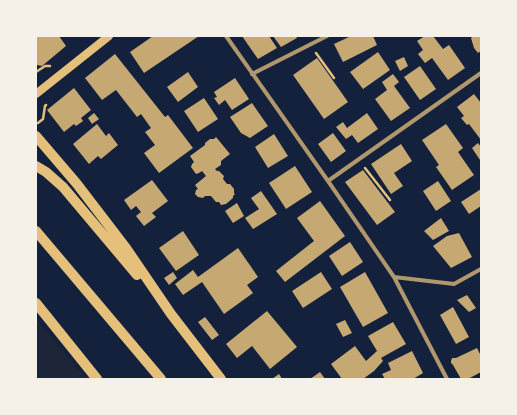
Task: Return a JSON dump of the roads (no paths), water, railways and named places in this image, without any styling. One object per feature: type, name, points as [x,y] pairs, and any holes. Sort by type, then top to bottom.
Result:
[{"type":"main road","points":[[36,94],[109,36]]},
{"type":"main road","points":[[36,136],[77,184],[126,248],[171,314]]},
{"type":"main road","points":[[36,166],[46,172],[63,187],[171,314],[221,379]]},
{"type":"main road","points":[[36,231],[161,379]]},
{"type":"main road","points":[[36,303],[97,379]]},
{"type":"street","points":[[226,36],[394,276],[447,379]]},
{"type":"street","points":[[252,74],[327,36]]},
{"type":"street","points":[[328,181],[481,73]]},
{"type":"street","points":[[394,276],[454,284],[481,269]]}]
